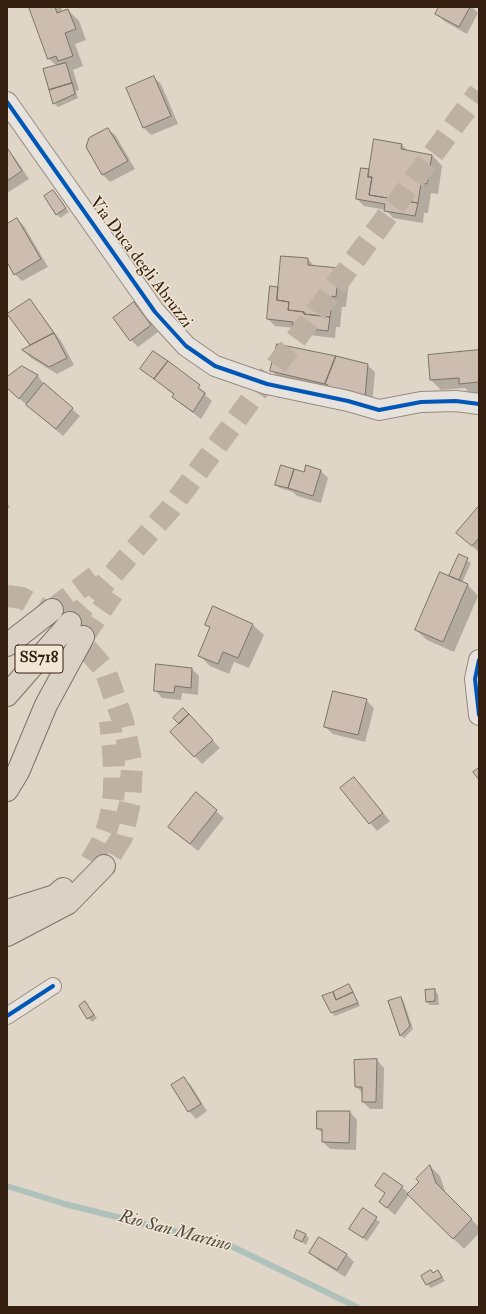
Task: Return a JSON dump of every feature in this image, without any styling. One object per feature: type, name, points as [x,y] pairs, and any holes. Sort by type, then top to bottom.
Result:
[{"type":"highway","name":"SS718","points":[[7,645],[52,610]]},
{"type":"highway","name":"SS718","points":[[7,695],[76,630],[18,772],[7,790]]},
{"type":"highway","points":[[7,911],[55,896],[98,864],[68,902],[7,935]]},
{"type":"street","name":"Via Duca degli Abruzzi","points":[[7,102],[155,312],[186,346],[215,366],[267,384],[348,401],[378,410],[421,402],[456,401],[479,404]]},
{"type":"street","points":[[479,660],[475,679],[479,715]]},
{"type":"street","points":[[7,1016],[53,986]]},
{"type":"building","points":[[29,7],[55,7],[57,13],[68,9],[76,29],[65,33],[73,56],[58,61],[56,56],[48,59]]},
{"type":"building","points":[[439,7],[470,7],[459,27],[435,14]]},
{"type":"building","points":[[66,63],[72,83],[49,90],[43,69]]},
{"type":"building","points":[[154,76],[171,116],[143,128],[126,88]]},
{"type":"building","points":[[72,83],[75,94],[53,104],[49,90]]},
{"type":"building","points":[[108,128],[128,161],[102,175],[86,147],[89,138]]},
{"type":"building","points":[[374,139],[402,144],[401,149],[432,155],[427,184],[421,183],[418,203],[369,195],[372,177],[368,177]]},
{"type":"building","points":[[8,149],[22,171],[7,181],[7,150]]},
{"type":"building","points":[[361,168],[369,169],[368,177],[372,177],[369,195],[418,203],[415,216],[384,211],[385,204],[356,199]]},
{"type":"building","points":[[53,190],[66,208],[56,215],[44,196]]},
{"type":"building","points":[[17,218],[41,259],[14,275],[7,262],[7,224]]},
{"type":"building","points":[[281,256],[308,258],[308,265],[339,268],[336,297],[332,296],[330,317],[304,314],[304,312],[288,310],[289,302],[277,300]]},
{"type":"building","points":[[270,286],[278,287],[277,300],[289,302],[288,310],[304,312],[304,314],[330,317],[328,331],[292,327],[293,322],[267,319]]},
{"type":"building","points":[[30,299],[54,333],[30,345],[7,314]]},
{"type":"building","points":[[134,302],[151,325],[130,341],[113,318]]},
{"type":"building","points":[[54,333],[67,358],[49,367],[22,350]]},
{"type":"building","points":[[277,344],[336,356],[325,384],[270,371]]},
{"type":"building","points":[[479,350],[479,382],[459,384],[459,378],[430,380],[428,355]]},
{"type":"building","points":[[153,351],[168,361],[154,379],[140,369]]},
{"type":"building","points":[[336,356],[368,364],[365,397],[327,390],[328,385],[325,384]]},
{"type":"building","points":[[168,361],[200,385],[198,388],[205,393],[193,412],[172,397],[174,394],[154,379]]},
{"type":"building","points":[[22,366],[38,375],[19,399],[7,388],[7,377]]},
{"type":"building","points":[[44,383],[73,408],[56,429],[26,405]]},
{"type":"building","points":[[281,465],[294,469],[288,488],[275,485]]},
{"type":"building","points":[[306,465],[321,470],[313,496],[288,488],[294,469],[304,472]]},
{"type":"building","points":[[479,506],[479,538],[472,546],[456,533]]},
{"type":"building","points":[[459,554],[468,558],[459,580],[449,576]]},
{"type":"building","points":[[440,572],[468,584],[443,642],[415,630]]},
{"type":"building","points":[[213,606],[253,624],[238,658],[223,652],[218,664],[198,656],[210,627],[205,625]]},
{"type":"building","points":[[156,664],[192,668],[191,688],[175,686],[174,693],[154,691]]},
{"type":"building","points":[[333,691],[367,699],[358,735],[324,727]]},
{"type":"building","points":[[183,708],[189,714],[179,724],[173,718]]},
{"type":"building","points":[[189,714],[213,740],[194,757],[170,732]]},
{"type":"building","points":[[479,768],[479,780],[473,772]]},
{"type":"building","points":[[354,777],[383,813],[369,824],[340,788]]},
{"type":"building","points":[[196,792],[217,810],[190,844],[168,827]]},
{"type":"building","points":[[349,984],[353,992],[336,1000],[333,992]]},
{"type":"building","points":[[435,989],[435,1001],[426,1002],[425,990]]},
{"type":"building","points":[[333,992],[336,1000],[353,992],[358,1003],[331,1013],[322,996]]},
{"type":"building","points":[[401,997],[410,1026],[400,1036],[388,1001]]},
{"type":"building","points":[[85,1001],[94,1015],[87,1019],[79,1006]]},
{"type":"building","points":[[377,1059],[376,1102],[362,1102],[362,1087],[355,1087],[354,1060]]},
{"type":"building","points":[[184,1077],[201,1104],[188,1112],[171,1085]]},
{"type":"building","points":[[317,1111],[350,1111],[349,1143],[322,1142],[322,1129],[317,1129]]},
{"type":"building","points":[[430,1165],[436,1183],[472,1219],[453,1239],[407,1194],[419,1182],[416,1179]]},
{"type":"building","points":[[384,1173],[403,1186],[387,1208],[379,1202],[385,1193],[375,1186]]},
{"type":"building","points":[[363,1208],[377,1217],[363,1238],[349,1229]]},
{"type":"building","points":[[297,1230],[306,1234],[302,1242],[294,1238]]},
{"type":"building","points":[[319,1237],[347,1254],[337,1270],[309,1253]]},
{"type":"building","points":[[431,1270],[433,1273],[438,1270],[442,1277],[426,1285],[421,1276]]},
{"type":"waterway","name":"Rio San Martino","points":[[7,1186],[65,1204],[229,1245],[357,1307]]},
{"type":"tunnel","points":[[70,623],[170,509],[479,92]]},
{"type":"tunnel","points":[[52,610],[101,572]]},
{"type":"tunnel","points":[[83,637],[113,593]]},
{"type":"tunnel","points":[[7,596],[22,598],[63,621],[105,670],[123,721],[132,765],[130,803],[122,837],[104,866]]},
{"type":"tunnel","points":[[91,861],[104,837],[114,792],[114,764],[110,721]]},
{"type":"cycle path","points":[[7,102],[155,312],[186,346],[215,366],[267,384],[348,401],[379,410],[421,402],[456,401],[479,404]]},
{"type":"cycle path","points":[[479,660],[475,679],[479,715]]},
{"type":"cycle path","points":[[7,1016],[53,986]]}]
